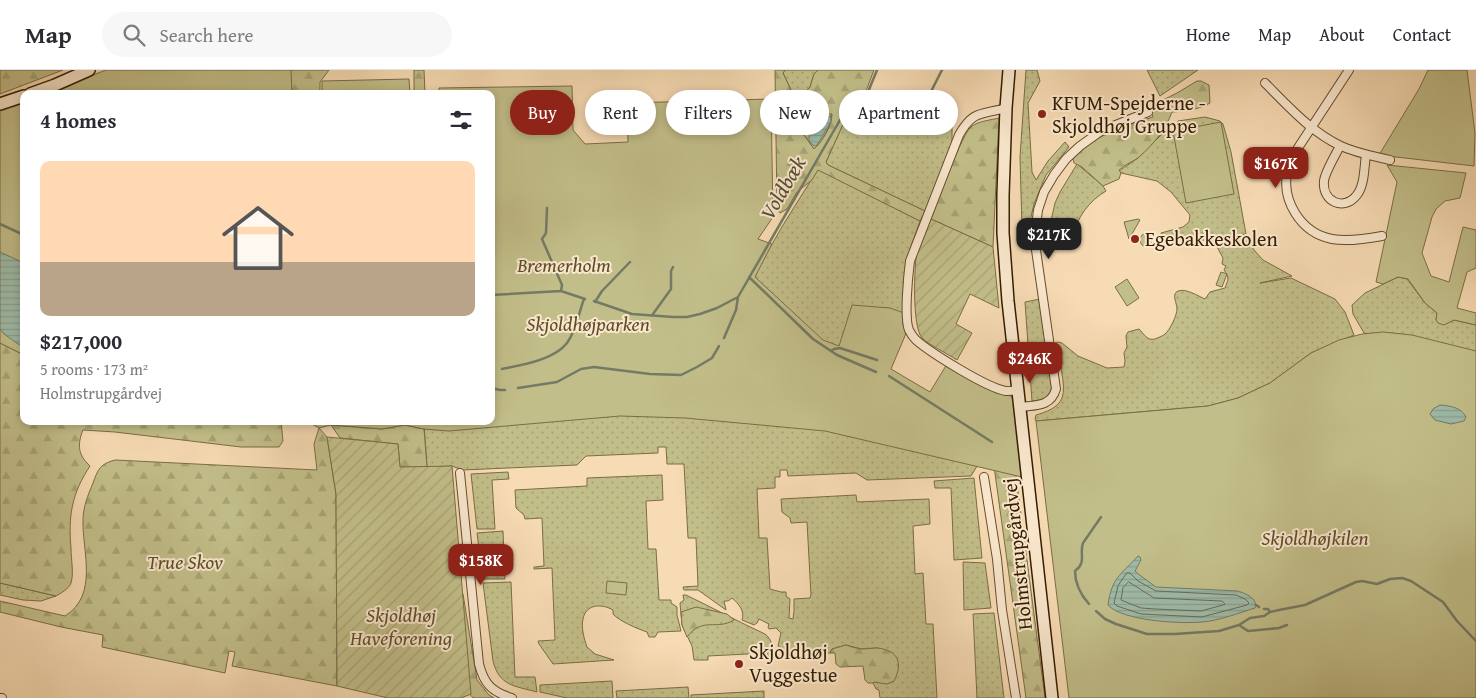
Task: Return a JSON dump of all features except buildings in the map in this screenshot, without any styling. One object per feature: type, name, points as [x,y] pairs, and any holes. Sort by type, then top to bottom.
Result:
[{"type":"street","points":[[41,90],[89,70]]},
{"type":"street","name":"Holmstrupgårdvej","points":[[1010,70],[1006,108],[1003,233],[1008,301],[1052,698]]},
{"type":"street","points":[[1349,70],[1294,154],[1288,169],[1286,185],[1288,198],[1299,220],[1321,236],[1334,240],[1382,236]]},
{"type":"street","points":[[1265,84],[1312,129],[1340,146],[1366,155],[1390,160]]},
{"type":"street","points":[[0,104],[20,97]]},
{"type":"street","points":[[1006,108],[977,114],[966,122],[959,135],[910,261],[908,274],[908,326],[914,338],[937,355],[972,376],[1005,391],[1018,390]]},
{"type":"street","points":[[1020,407],[1046,403],[1052,398],[1056,389],[1035,235],[1038,210],[1044,192],[1066,159],[1080,146],[1101,131],[1148,112]]},
{"type":"street","points":[[1340,146],[1324,178],[1324,189],[1327,198],[1336,203],[1347,203],[1356,197],[1361,186],[1366,155]]},
{"type":"street","points":[[460,473],[479,664],[482,676],[487,684],[503,695],[512,698]]},
{"type":"street","points":[[984,476],[1016,698]]},
{"type":"green space","points":[[0,70],[63,70],[0,94]]},
{"type":"green space","points":[[106,70],[291,70],[292,90],[55,90]]},
{"type":"green space","points":[[285,70],[329,70],[320,82],[320,90],[285,90]]},
{"type":"green space","points":[[414,70],[424,70],[425,90],[414,90]]},
{"type":"green space","points":[[775,70],[785,70],[783,73],[791,90],[775,90]]},
{"type":"green space","points":[[785,70],[818,70],[814,74],[807,90],[791,90],[783,73]]},
{"type":"green space","points":[[818,70],[874,70],[866,90],[839,90],[839,133],[826,162],[828,165],[925,211],[920,221],[818,170],[812,180],[797,192],[787,209],[780,213],[777,208],[776,135],[804,135],[814,149],[825,135],[829,135],[832,114],[829,114],[829,90],[807,90],[814,74]]},
{"type":"green space","points":[[1026,70],[1037,70],[1040,81],[1028,103],[1032,172],[1036,180],[1048,161],[1065,142],[1069,147],[1046,175],[1034,204],[1027,234],[1022,229],[1020,157]]},
{"type":"green space","points":[[1147,70],[1198,70],[1160,96]]},
{"type":"green space","points":[[1428,70],[1467,70],[1475,133],[1474,166],[1379,155],[1419,89]]},
{"type":"green space","points":[[409,79],[410,90],[322,90],[322,81]]},
{"type":"green space","points":[[1197,81],[1209,85],[1210,103],[1196,109],[1172,112],[1163,130],[1150,147],[1119,170],[1121,173],[1119,179],[1103,186],[1082,167],[1074,163],[1073,158],[1094,140],[1122,127],[1153,117],[1151,106]]},
{"type":"green space","name":"Skjoldhøjparken","points":[[572,86],[572,90],[510,90],[510,135],[575,135],[575,132],[585,144],[628,142],[628,135],[656,135],[656,102],[666,102],[666,135],[750,135],[750,100],[760,99],[760,135],[772,135],[773,217],[758,239],[772,244],[755,277],[823,340],[839,346],[852,305],[890,308],[904,313],[903,325],[907,331],[891,369],[930,392],[947,364],[1008,394],[1014,399],[1022,477],[825,431],[685,418],[620,416],[449,431],[405,425],[495,425],[495,90],[439,90],[439,88]]},
{"type":"green space","points":[[20,102],[20,353],[0,343],[0,110]]},
{"type":"green space","points":[[829,112],[832,113],[829,125]]},
{"type":"green space","points":[[1205,117],[1220,121],[1223,124],[1231,152],[1246,234],[1215,240],[1197,240],[1188,237],[1162,239],[1161,233],[1183,227],[1189,222],[1190,215],[1171,192],[1157,181],[1119,171],[1138,158],[1165,131],[1172,131],[1178,121]]},
{"type":"green space","points":[[999,118],[993,247],[931,219],[956,154],[968,131],[978,123]]},
{"type":"green space","points":[[1221,122],[1234,194],[1186,203],[1173,131]]},
{"type":"green space","points":[[839,133],[839,135],[952,135],[952,144],[925,211],[828,165],[826,162]]},
{"type":"green space","points":[[804,135],[824,135],[821,142],[814,149]]},
{"type":"green space","points":[[1077,164],[1103,186],[1106,191],[1085,210],[1077,223],[1073,237],[1046,238],[1045,231],[1049,230],[1055,203]]},
{"type":"green space","points":[[1387,165],[1466,173],[1460,198],[1445,201],[1436,209],[1422,253],[1431,276],[1449,282],[1463,227],[1476,230],[1476,268],[1467,272],[1457,308],[1476,313],[1476,325],[1454,320],[1444,325],[1438,323],[1436,320],[1437,313],[1425,303],[1408,279],[1398,277],[1383,284],[1376,282],[1397,182]]},
{"type":"green space","points":[[818,169],[920,221],[907,258],[903,325],[877,369],[764,314],[751,288],[760,265]]},
{"type":"green space","points":[[931,219],[993,247],[999,308],[970,294],[956,324],[972,333],[957,360],[922,338],[917,322],[915,270],[917,251]]},
{"type":"green space","points":[[1140,220],[1129,239],[1124,222]]},
{"type":"green space","points":[[1147,233],[1152,235],[1154,240],[1152,245],[1147,247],[1142,245],[1140,240],[1142,235]]},
{"type":"green space","points":[[1246,237],[1263,260],[1292,276],[1260,283],[1291,278],[1335,299],[1345,312],[1354,335],[1311,353],[1270,383],[1238,398],[1208,406],[1036,421],[1036,415],[1055,407],[1062,398],[1063,379],[1055,343],[1062,343],[1078,356],[1107,368],[1124,367],[1124,353],[1127,347],[1126,336],[1128,332],[1139,329],[1150,339],[1160,337],[1169,329],[1176,315],[1176,292],[1181,290],[1205,299],[1210,292],[1225,288],[1228,279],[1224,270],[1226,266],[1222,264],[1223,258],[1215,243]]},
{"type":"green space","points":[[1221,272],[1227,274],[1222,287],[1216,285]]},
{"type":"green space","points":[[1398,277],[1407,279],[1425,303],[1437,313],[1436,320],[1445,324],[1454,320],[1476,325],[1476,352],[1364,333],[1353,314],[1352,305],[1365,293]]},
{"type":"green space","points":[[1127,279],[1139,298],[1127,306],[1115,287]]},
{"type":"green space","points":[[1040,299],[1052,384],[1050,392],[1046,397],[1032,401],[1025,302]]},
{"type":"green space","name":"Skjoldhøjkilen","points":[[1383,332],[1412,335],[1476,351],[1476,698],[1069,698],[1036,421],[1208,406],[1238,398],[1270,383],[1311,353],[1339,340],[1362,334]]},
{"type":"green space","points":[[0,343],[20,353],[20,425],[281,425],[283,441],[279,447],[241,447],[83,430],[79,445],[83,458],[90,466],[75,495],[71,515],[72,575],[70,585],[65,591],[56,596],[0,583]]},
{"type":"green space","points":[[666,401],[982,458],[971,476],[867,480],[856,473],[788,476],[787,470],[780,470],[780,477],[775,477],[775,488],[757,489],[759,538],[767,538],[770,589],[786,592],[786,596],[790,599],[789,618],[793,619],[794,599],[810,598],[811,595],[807,522],[791,523],[790,518],[782,512],[781,499],[856,495],[857,502],[929,499],[930,524],[913,526],[915,574],[923,573],[926,624],[933,624],[937,698],[880,698],[879,690],[876,689],[873,683],[873,681],[878,683],[877,648],[861,649],[846,645],[832,649],[830,653],[818,654],[803,649],[786,651],[778,646],[781,633],[776,628],[769,629],[769,624],[759,619],[754,625],[742,620],[741,608],[732,598],[724,601],[726,610],[698,590],[684,590],[683,587],[698,586],[696,538],[688,538],[684,464],[667,464],[666,447],[658,447],[658,453],[586,456],[577,465],[462,470],[452,466],[427,467],[424,425],[495,425],[495,421]]},
{"type":"green space","name":"Skjoldhøjparken","points":[[314,425],[331,425],[319,428]]},
{"type":"green space","points":[[331,425],[382,429],[405,425],[424,429],[427,467],[400,467],[398,444],[340,438]]},
{"type":"green space","name":"Skjoldhøjparken","points":[[331,425],[405,425],[382,429]]},
{"type":"green space","name":"True Skov","points":[[319,428],[327,437],[336,494],[337,686],[232,666],[235,652],[229,651],[225,673],[102,647],[103,635],[0,612],[0,601],[65,616],[75,607],[82,596],[85,585],[86,558],[83,515],[96,474],[106,463],[115,460],[317,470],[314,444]]},
{"type":"green space","name":"Skjoldhøj Haveforening","points":[[327,437],[398,444],[400,467],[452,466],[471,694],[461,698],[388,698],[337,686],[336,494]]},
{"type":"green space","points":[[1013,453],[1045,698],[1026,698],[993,459]]},
{"type":"green space","points":[[508,472],[509,479],[492,480],[495,529],[477,529],[471,474]]},
{"type":"green space","points":[[662,475],[663,500],[646,501],[648,549],[656,549],[659,600],[671,600],[671,603],[677,607],[681,631],[658,632],[655,637],[649,637],[647,632],[616,617],[613,614],[613,610],[595,606],[588,610],[582,622],[587,647],[595,654],[614,660],[553,664],[538,641],[555,640],[552,568],[534,569],[534,567],[544,566],[542,518],[525,519],[524,515],[516,508],[515,490],[587,486],[587,478]]},
{"type":"green space","points":[[974,478],[982,558],[954,560],[951,488],[935,488],[934,481]]},
{"type":"green space","points":[[503,531],[505,579],[483,579],[477,533]]},
{"type":"green space","points":[[963,562],[985,563],[991,608],[964,610]]},
{"type":"green space","points":[[607,581],[627,583],[626,595],[606,593]]},
{"type":"green space","points":[[511,582],[515,677],[535,677],[537,692],[509,684],[499,676],[493,661],[483,583]]},
{"type":"green space","points":[[0,583],[56,596],[41,601],[23,600],[0,595]]},
{"type":"green space","points":[[463,594],[477,680],[489,695],[494,698],[473,698],[465,688],[455,597]]},
{"type":"green space","points":[[683,595],[765,634],[771,641],[773,656],[768,657],[767,653],[708,656],[708,660],[694,660],[692,646],[682,625],[680,603],[684,600]]},
{"type":"green space","points":[[696,607],[727,614],[734,620],[721,624],[704,625],[687,637],[682,625],[681,612]]},
{"type":"green space","points":[[994,613],[1004,698],[977,698],[973,614]]},
{"type":"green space","points":[[846,645],[861,649],[884,649],[894,655],[897,659],[898,669],[894,681],[887,684],[868,683],[865,680],[863,666],[840,667],[836,664],[835,653],[830,653],[832,649]]},
{"type":"green space","points":[[612,681],[613,698],[567,698],[540,692],[540,685]]},
{"type":"green space","points":[[688,687],[689,698],[617,698],[616,691]]},
{"type":"green space","points":[[764,691],[764,698],[691,698],[691,695]]},
{"type":"water","points":[[810,135],[823,135],[815,146],[810,142]]},
{"type":"water","points":[[0,252],[20,261],[20,345],[0,329]]},
{"type":"water","points":[[1440,405],[1461,411],[1466,417],[1464,421],[1451,424],[1435,420],[1430,414],[1433,409]]},
{"type":"water","points":[[1138,556],[1141,560],[1135,571],[1156,587],[1238,591],[1253,599],[1255,608],[1202,622],[1167,622],[1126,615],[1108,605],[1115,582]]},
{"type":"waterway","points":[[869,90],[877,70]]},
{"type":"waterway","name":"Voldbæk","points":[[932,90],[942,70]]},
{"type":"waterway","name":"Voldbæk","points":[[724,338],[736,310],[738,297],[839,122]]},
{"type":"waterway","points":[[547,208],[546,233],[542,239],[562,285],[561,291]]},
{"type":"waterway","name":"Voldbæk","points":[[0,224],[20,233]]},
{"type":"waterway","points":[[595,302],[602,291],[630,262]]},
{"type":"waterway","points":[[653,314],[671,289],[671,271],[673,267]]},
{"type":"waterway","points":[[749,277],[813,339],[837,355],[876,372]]},
{"type":"waterway","name":"Voldbæk","points":[[495,295],[561,291],[585,299]]},
{"type":"waterway","name":"Voldbæk","points":[[594,301],[632,314],[687,317],[717,308],[738,297]]},
{"type":"waterway","points":[[502,369],[546,358],[561,349],[573,333],[584,299]]},
{"type":"waterway","name":"Voldbæk","points":[[518,388],[557,382],[581,369],[594,367],[650,374],[681,375],[712,358],[719,346]]},
{"type":"waterway","points":[[831,351],[840,348],[877,360]]},
{"type":"waterway","points":[[889,376],[992,442]]},
{"type":"waterway","name":"Voldbæk","points":[[495,389],[505,390]]},
{"type":"waterway","points":[[1089,604],[1079,589],[1075,571],[1079,568],[1082,561],[1083,543],[1101,517]]},
{"type":"waterway","points":[[1096,611],[1105,619],[1116,624],[1147,634],[1219,631],[1239,625],[1250,618],[1305,605],[1356,582],[1362,581],[1377,584],[1390,579],[1402,578],[1411,581],[1443,602],[1457,621],[1476,641]]},
{"type":"waterway","points":[[1264,609],[1268,609],[1270,612]]},
{"type":"waterway","points":[[1239,625],[1248,631],[1279,628],[1287,625]]},
{"type":"place","name":"KFUM-Spejderne - Skjoldhøj Gruppe","points":[[1042,114]]},
{"type":"place","name":"Egebakkeskolen","points":[[1135,239]]},
{"type":"place","name":"Skjoldhøj Vuggestue","points":[[739,664]]},
{"type":"park label","name":"Bremerholm","points":[[564,265]]}]
